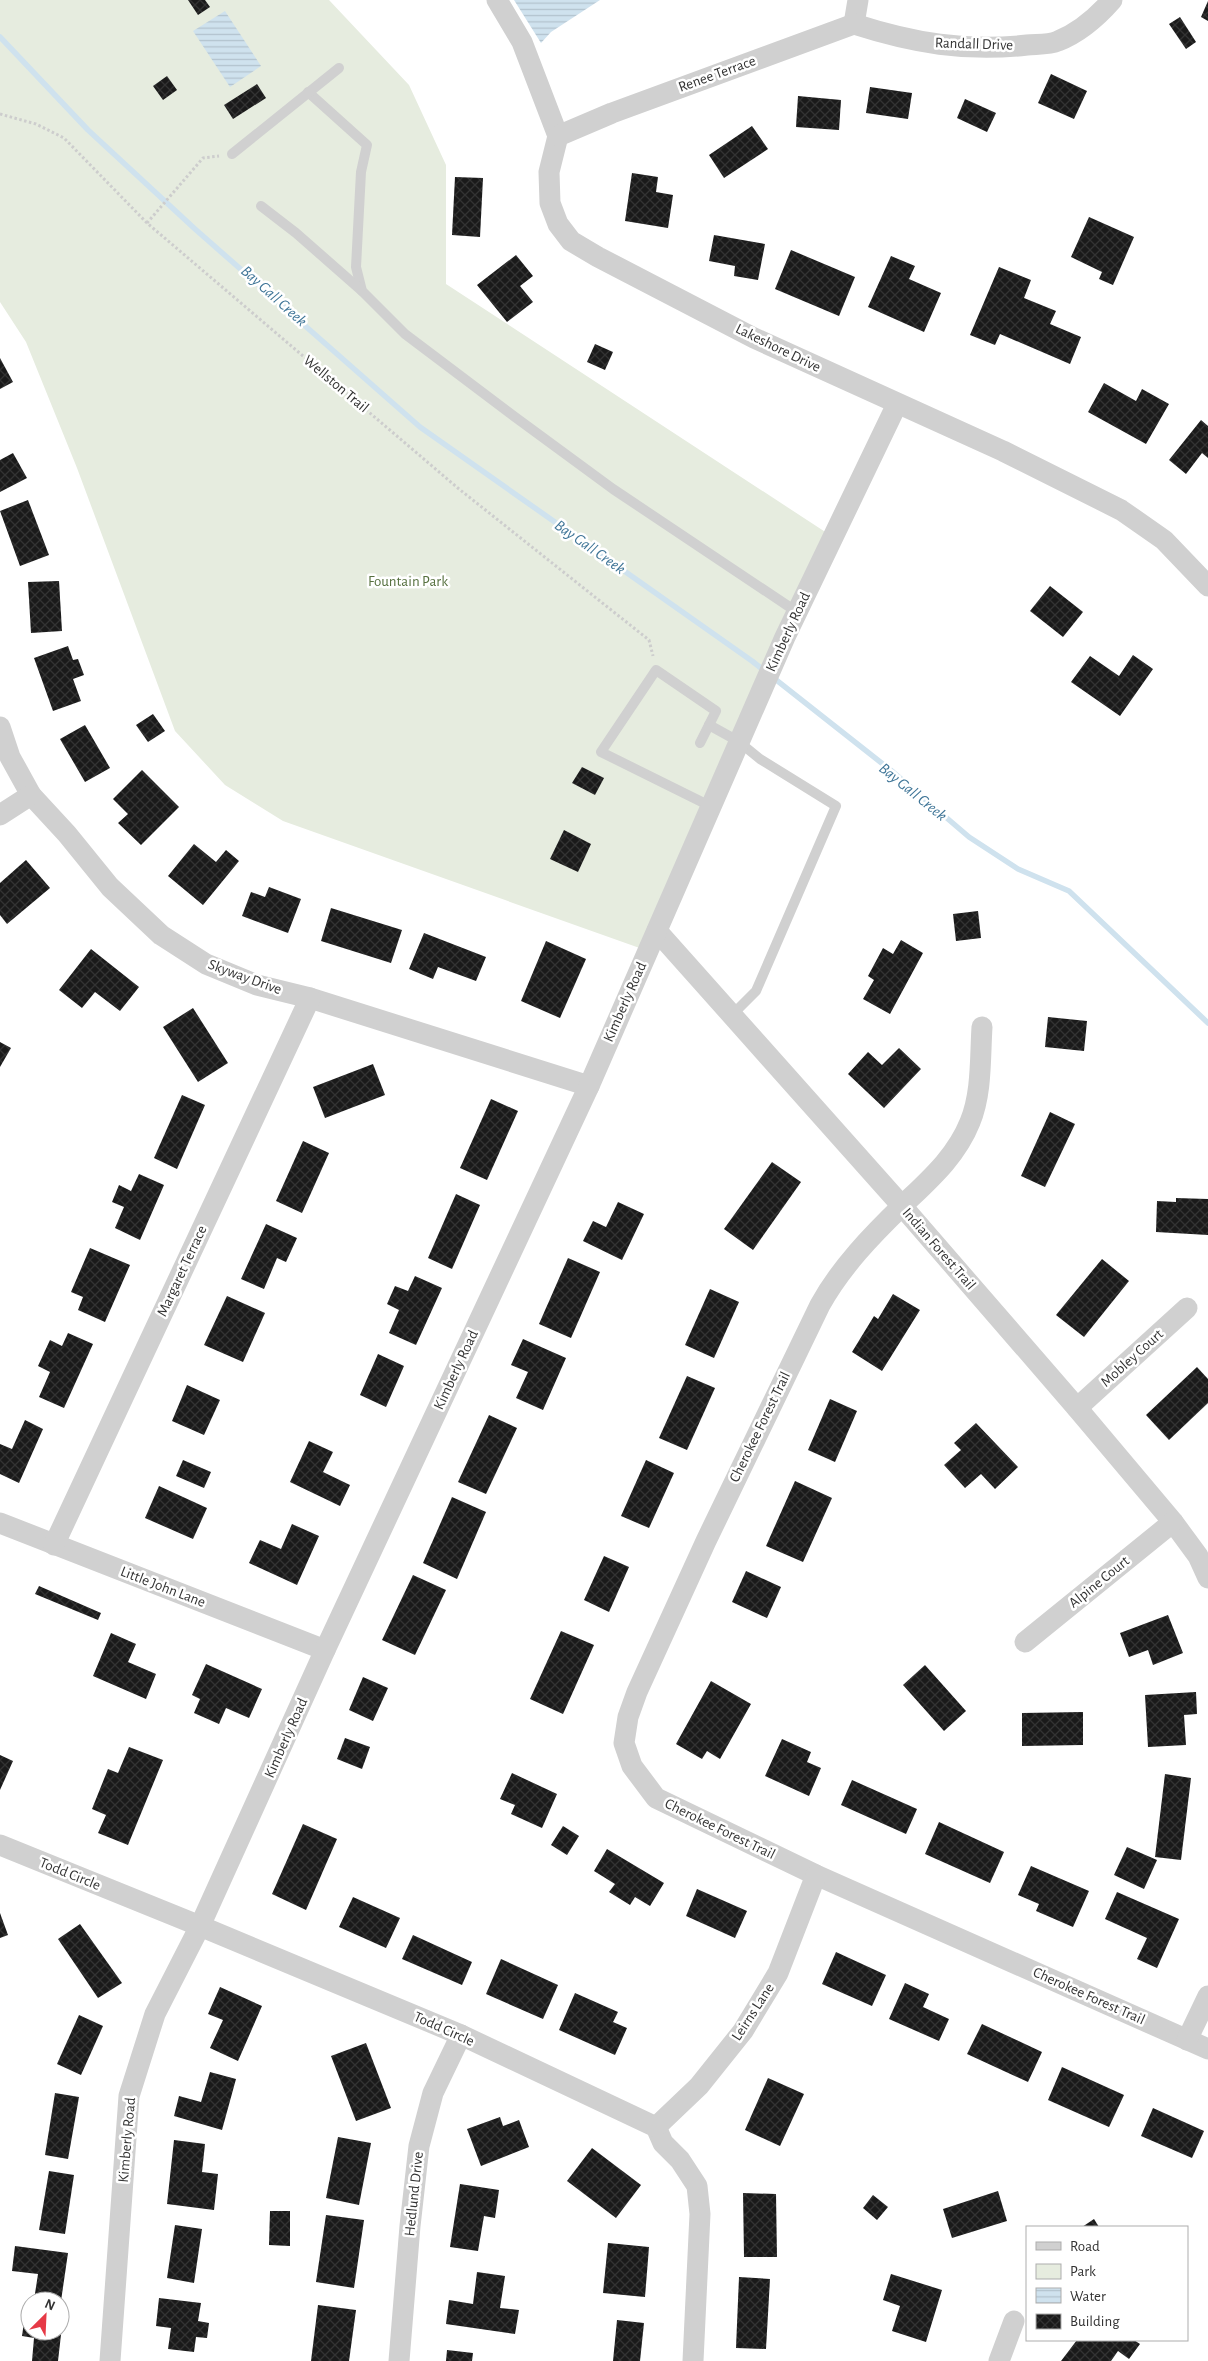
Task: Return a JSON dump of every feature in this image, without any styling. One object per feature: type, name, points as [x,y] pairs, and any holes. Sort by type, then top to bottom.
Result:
[{"type":"street","points":[[496,0],[522,42],[558,136]]},
{"type":"street","points":[[854,24],[858,0]]},
{"type":"street","name":"Randall Drive","points":[[854,24],[895,37],[941,46],[998,48],[1057,42],[1087,24],[1112,0]]},
{"type":"street","name":"Renee Terrace","points":[[558,136],[612,113],[854,24]]},
{"type":"street","name":"Lakeshore Drive","points":[[558,136],[548,172],[550,203],[558,224],[571,240],[598,257],[754,338],[1003,451],[1122,510],[1164,540],[1208,586]]},
{"type":"street","name":"Kimberly Road","points":[[110,2361],[129,2096],[156,2014],[200,1926],[325,1650],[589,1086],[784,638],[897,404]]},
{"type":"street","name":"Skyway Drive","points":[[0,727],[10,757],[31,795],[67,834],[110,888],[161,935],[206,964],[257,984],[310,998],[589,1086]]},
{"type":"street","points":[[0,816],[31,795]]},
{"type":"street","name":"Indian Forest Trail","points":[[656,931],[733,1014],[1077,1408],[1173,1522],[1198,1556],[1208,1578]]},
{"type":"street","name":"Margaret Terrace","points":[[54,1545],[310,998]]},
{"type":"street","name":"Cherokee Forest Trail","points":[[982,1027],[978,1082],[970,1121],[950,1157],[902,1206],[831,1285],[710,1532],[637,1692],[628,1717],[624,1743],[632,1766],[656,1798],[816,1875],[1208,2049]]},
{"type":"street","name":"Mobley Court","points":[[1077,1408],[1187,1308]]},
{"type":"street","name":"Alpine Court","points":[[1025,1642],[1173,1522]]},
{"type":"street","name":"Little John Lane","points":[[0,1523],[325,1650]]},
{"type":"street","name":"Todd Circle","points":[[0,1846],[200,1926],[461,2036],[656,2128]]},
{"type":"street","name":"Leirns Lane","points":[[656,2128],[699,2086],[743,2031],[778,1973],[816,1875]]},
{"type":"street","points":[[1188,2040],[1208,1996]]},
{"type":"street","name":"Hedlund Drive","points":[[399,2361],[410,2226],[419,2146],[433,2093],[461,2036]]},
{"type":"street","points":[[656,2128],[663,2143],[680,2160],[697,2186],[700,2214],[693,2361]]},
{"type":"street","points":[[999,2361],[1014,2321]]},
{"type":"lane","points":[[232,154],[339,68]]},
{"type":"lane","points":[[308,92],[367,145],[361,172],[356,267],[362,291]]},
{"type":"lane","points":[[261,206],[296,233],[362,291],[405,334],[613,488],[797,612]]},
{"type":"lane","points":[[700,743],[716,711],[656,670],[601,752],[710,806]]},
{"type":"lane","points":[[709,725],[738,741],[760,759],[836,806],[756,991],[733,1014]]},
{"type":"path","name":"Wellston Trail","points":[[0,114],[36,124],[64,138],[147,223],[459,489],[649,640],[656,670]]},
{"type":"path","points":[[147,223],[203,158]]},
{"type":"green space","name":"Fountain Park","points":[[0,0],[329,0],[409,85],[446,165],[446,284],[833,537],[648,951],[283,821],[225,785],[175,731],[77,468],[26,342],[0,302]]},
{"type":"water","points":[[514,0],[600,0],[551,32],[541,43]]},
{"type":"water","points":[[225,11],[261,66],[230,87],[193,31]]},
{"type":"building","points":[[188,0],[205,0],[210,7],[198,15]]},
{"type":"building","points":[[1208,1],[1208,21],[1201,17]]},
{"type":"building","points":[[1180,17],[1196,42],[1186,49],[1169,24]]},
{"type":"building","points":[[1051,74],[1087,91],[1074,119],[1038,103]]},
{"type":"building","points":[[167,76],[177,90],[163,100],[153,86]]},
{"type":"building","points":[[257,84],[266,98],[233,119],[224,105]]},
{"type":"building","points":[[870,87],[912,93],[908,119],[866,113]]},
{"type":"building","points":[[798,96],[841,100],[839,130],[796,127]]},
{"type":"building","points":[[965,99],[996,113],[987,132],[957,118]]},
{"type":"building","points":[[752,126],[768,149],[724,178],[709,155]]},
{"type":"building","points":[[632,173],[658,177],[656,192],[673,195],[668,228],[625,221]]},
{"type":"building","points":[[455,177],[483,178],[480,237],[452,235]]},
{"type":"building","points":[[1089,217],[1134,237],[1113,285],[1099,279],[1102,272],[1071,257]]},
{"type":"building","points":[[714,235],[765,244],[758,280],[734,276],[735,266],[709,261]]},
{"type":"building","points":[[791,250],[855,277],[839,316],[775,289]]},
{"type":"building","points":[[516,255],[533,276],[520,286],[533,302],[507,322],[477,285]]},
{"type":"building","points":[[891,256],[915,266],[909,279],[941,293],[924,332],[868,307]]},
{"type":"building","points":[[999,267],[1031,280],[1024,298],[1056,311],[1050,324],[1081,337],[1070,364],[1000,334],[995,345],[970,335]]},
{"type":"building","points":[[595,344],[613,352],[605,370],[587,362]]},
{"type":"building","points":[[0,358],[13,382],[0,389]]},
{"type":"building","points":[[1104,383],[1136,401],[1142,389],[1169,404],[1146,444],[1088,412]]},
{"type":"building","points":[[1201,420],[1208,426],[1208,458],[1202,453],[1186,474],[1169,460]]},
{"type":"building","points":[[13,453],[27,478],[0,492],[0,460]]},
{"type":"building","points":[[28,500],[49,555],[20,566],[0,511]]},
{"type":"building","points":[[59,581],[62,631],[31,633],[28,582]]},
{"type":"building","points":[[1050,586],[1083,612],[1063,637],[1030,611]]},
{"type":"building","points":[[68,646],[73,660],[78,659],[84,675],[73,679],[81,701],[53,711],[34,658]]},
{"type":"building","points":[[1133,655],[1153,669],[1120,716],[1071,682],[1090,656],[1119,676]]},
{"type":"building","points":[[153,714],[165,731],[148,742],[136,725]]},
{"type":"building","points":[[85,725],[110,768],[85,782],[60,739]]},
{"type":"building","points":[[582,767],[604,778],[595,795],[572,783]]},
{"type":"building","points":[[142,770],[179,807],[141,845],[118,823],[128,814],[113,799]]},
{"type":"building","points":[[564,830],[591,844],[578,872],[550,859]]},
{"type":"building","points":[[194,844],[216,862],[226,850],[239,861],[203,905],[168,876]]},
{"type":"building","points":[[26,860],[50,888],[7,924],[0,915],[0,883]]},
{"type":"building","points":[[269,887],[301,899],[288,933],[242,916],[251,892],[265,897]]},
{"type":"building","points":[[331,908],[402,930],[391,963],[321,941]]},
{"type":"building","points":[[978,911],[981,938],[956,941],[953,914]]},
{"type":"building","points":[[424,933],[486,957],[476,981],[438,967],[433,979],[409,969]]},
{"type":"building","points":[[901,940],[923,953],[890,1014],[863,999],[874,980],[868,976],[883,948],[893,954]]},
{"type":"building","points":[[546,941],[586,959],[560,1018],[521,1001]]},
{"type":"building","points":[[91,949],[139,987],[120,1011],[95,992],[82,1008],[59,990]]},
{"type":"building","points":[[193,1008],[228,1063],[198,1082],[163,1027]]},
{"type":"building","points":[[1048,1017],[1087,1021],[1084,1051],[1045,1047]]},
{"type":"building","points":[[0,1042],[11,1048],[0,1067]]},
{"type":"building","points":[[899,1048],[921,1069],[884,1108],[848,1074],[868,1052],[882,1065]]},
{"type":"building","points":[[373,1064],[385,1095],[325,1118],[313,1087]]},
{"type":"building","points":[[182,1095],[205,1105],[177,1169],[154,1158]]},
{"type":"building","points":[[491,1099],[518,1111],[487,1180],[460,1168]]},
{"type":"building","points":[[1050,1112],[1075,1124],[1045,1187],[1021,1176]]},
{"type":"building","points":[[303,1141],[329,1153],[302,1213],[276,1201]]},
{"type":"building","points":[[772,1162],[801,1182],[753,1250],[724,1229]]},
{"type":"building","points":[[139,1174],[164,1185],[140,1240],[115,1228],[124,1207],[112,1202],[119,1185],[131,1191]]},
{"type":"building","points":[[456,1194],[480,1205],[452,1269],[428,1258]]},
{"type":"building","points":[[1176,1198],[1208,1199],[1208,1235],[1156,1232],[1157,1201],[1176,1202]]},
{"type":"building","points":[[618,1202],[644,1214],[622,1260],[583,1241],[593,1221],[606,1227]]},
{"type":"building","points":[[266,1224],[297,1238],[286,1262],[277,1258],[264,1289],[241,1279]]},
{"type":"building","points":[[90,1248],[130,1265],[105,1322],[78,1310],[83,1297],[71,1292]]},
{"type":"building","points":[[568,1258],[600,1272],[571,1338],[539,1324]]},
{"type":"building","points":[[1102,1259],[1129,1281],[1084,1337],[1056,1315]]},
{"type":"building","points":[[415,1276],[442,1288],[416,1345],[389,1333],[399,1310],[387,1304],[395,1286],[408,1291]]},
{"type":"building","points":[[710,1289],[739,1302],[714,1358],[685,1345]]},
{"type":"building","points":[[893,1294],[920,1310],[882,1371],[852,1352],[874,1316],[878,1319]]},
{"type":"building","points":[[227,1296],[265,1313],[243,1362],[204,1345]]},
{"type":"building","points":[[68,1333],[93,1344],[64,1408],[39,1397],[50,1372],[38,1366],[50,1340],[62,1346]]},
{"type":"building","points":[[523,1339],[566,1358],[543,1410],[516,1398],[528,1372],[511,1365]]},
{"type":"building","points":[[378,1354],[404,1366],[386,1407],[360,1395]]},
{"type":"building","points":[[1197,1367],[1208,1379],[1208,1403],[1169,1440],[1146,1415]]},
{"type":"building","points":[[687,1376],[715,1388],[687,1450],[659,1438]]},
{"type":"building","points":[[187,1385],[220,1400],[204,1435],[172,1421]]},
{"type":"building","points":[[830,1399],[857,1411],[835,1462],[808,1450]]},
{"type":"building","points":[[489,1415],[517,1428],[486,1494],[458,1482]]},
{"type":"building","points":[[25,1420],[43,1429],[19,1483],[0,1474],[0,1444],[12,1449]]},
{"type":"building","points":[[976,1423],[1018,1467],[995,1489],[981,1474],[965,1488],[944,1465],[961,1450],[954,1443]]},
{"type":"building","points":[[309,1441],[333,1452],[323,1472],[350,1485],[340,1506],[290,1482]]},
{"type":"building","points":[[183,1460],[211,1472],[204,1488],[176,1476]]},
{"type":"building","points":[[646,1460],[674,1473],[649,1528],[621,1516]]},
{"type":"building","points":[[795,1481],[832,1498],[803,1562],[766,1546]]},
{"type":"building","points":[[159,1486],[207,1508],[193,1539],[145,1518]]},
{"type":"building","points":[[452,1497],[486,1512],[457,1579],[423,1563]]},
{"type":"building","points":[[292,1524],[319,1536],[297,1585],[249,1563],[260,1540],[281,1549]]},
{"type":"building","points":[[604,1556],[629,1567],[609,1612],[584,1600]]},
{"type":"building","points":[[746,1571],[781,1587],[767,1618],[732,1602]]},
{"type":"building","points":[[413,1575],[446,1590],[415,1655],[382,1640]]},
{"type":"building","points":[[39,1586],[101,1613],[98,1620],[35,1594]]},
{"type":"building","points":[[1168,1615],[1183,1653],[1153,1665],[1148,1650],[1129,1657],[1120,1633]]},
{"type":"building","points":[[561,1631],[594,1645],[563,1714],[530,1699]]},
{"type":"building","points":[[111,1633],[136,1644],[128,1662],[156,1674],[146,1699],[93,1676]]},
{"type":"building","points":[[206,1664],[262,1689],[249,1718],[226,1708],[219,1724],[194,1713],[200,1699],[192,1695]]},
{"type":"building","points":[[925,1665],[966,1711],[944,1731],[903,1685]]},
{"type":"building","points":[[363,1677],[388,1688],[373,1721],[349,1710]]},
{"type":"building","points":[[711,1681],[751,1704],[720,1759],[707,1751],[702,1759],[676,1744]]},
{"type":"building","points":[[1196,1692],[1197,1714],[1184,1715],[1186,1745],[1148,1747],[1145,1695]]},
{"type":"building","points":[[1083,1712],[1083,1745],[1022,1746],[1022,1713]]},
{"type":"building","points":[[345,1738],[370,1747],[362,1769],[337,1759]]},
{"type":"building","points":[[782,1739],[811,1752],[807,1762],[821,1768],[809,1796],[765,1776]]},
{"type":"building","points":[[129,1747],[163,1760],[128,1845],[98,1833],[106,1815],[92,1809],[108,1769],[118,1773]]},
{"type":"building","points":[[0,1755],[13,1761],[0,1790]]},
{"type":"building","points":[[512,1773],[557,1794],[542,1828],[511,1814],[515,1805],[500,1799]]},
{"type":"building","points":[[1165,1774],[1191,1778],[1181,1860],[1155,1857]]},
{"type":"building","points":[[852,1780],[917,1809],[906,1834],[841,1805]]},
{"type":"building","points":[[939,1822],[1004,1852],[990,1883],[925,1854]]},
{"type":"building","points":[[303,1824],[337,1839],[306,1910],[272,1894]]},
{"type":"building","points":[[563,1826],[579,1836],[567,1855],[551,1845]]},
{"type":"building","points":[[1127,1847],[1157,1860],[1144,1889],[1114,1875]]},
{"type":"building","points":[[607,1849],[664,1883],[650,1906],[635,1897],[630,1905],[609,1892],[615,1884],[594,1871]]},
{"type":"building","points":[[1031,1866],[1089,1891],[1073,1927],[1036,1911],[1039,1904],[1018,1895]]},
{"type":"building","points":[[697,1889],[747,1911],[735,1938],[686,1916]]},
{"type":"building","points":[[1117,1892],[1179,1919],[1157,1968],[1137,1959],[1147,1938],[1105,1919]]},
{"type":"building","points":[[353,1897],[400,1918],[386,1948],[339,1927]]},
{"type":"building","points":[[0,1913],[8,1935],[0,1938]]},
{"type":"building","points":[[80,1924],[122,1983],[98,1998],[58,1939]]},
{"type":"building","points":[[413,1935],[472,1962],[462,1985],[402,1959]]},
{"type":"building","points":[[836,1952],[886,1975],[872,2006],[822,1984]]},
{"type":"building","points":[[501,1959],[558,1985],[543,2019],[486,1994]]},
{"type":"building","points":[[905,1983],[929,1994],[923,2007],[949,2019],[939,2041],[889,2019]]},
{"type":"building","points":[[220,1987],[262,2006],[238,2061],[210,2048],[223,2020],[208,2014]]},
{"type":"building","points":[[575,1993],[618,2012],[613,2022],[627,2028],[615,2055],[559,2030]]},
{"type":"building","points":[[79,2015],[103,2026],[81,2075],[57,2064]]},
{"type":"building","points":[[982,2024],[1042,2052],[1028,2082],[967,2054]]},
{"type":"building","points":[[366,2043],[391,2108],[356,2121],[331,2056]]},
{"type":"building","points":[[1062,2067],[1124,2095],[1109,2127],[1048,2100]]},
{"type":"building","points":[[210,2072],[236,2079],[222,2130],[174,2116],[179,2096],[201,2102]]},
{"type":"building","points":[[768,2078],[804,2094],[780,2146],[745,2130]]},
{"type":"building","points":[[55,2093],[79,2097],[68,2159],[45,2155]]},
{"type":"building","points":[[1153,2108],[1204,2131],[1192,2158],[1141,2136]]},
{"type":"building","points":[[500,2117],[503,2126],[519,2120],[529,2147],[481,2166],[467,2129]]},
{"type":"building","points":[[338,2137],[371,2143],[359,2205],[326,2198]]},
{"type":"building","points":[[174,2140],[205,2144],[202,2172],[218,2174],[214,2210],[167,2204]]},
{"type":"building","points":[[592,2148],[641,2185],[616,2218],[567,2181]]},
{"type":"building","points":[[49,2171],[74,2175],[65,2234],[39,2230]]},
{"type":"building","points":[[460,2184],[499,2190],[495,2218],[484,2216],[478,2251],[450,2247]]},
{"type":"building","points":[[998,2191],[1007,2221],[952,2238],[943,2209]]},
{"type":"building","points":[[743,2193],[776,2194],[777,2257],[744,2257]]},
{"type":"building","points":[[873,2195],[888,2207],[877,2220],[863,2208]]},
{"type":"building","points":[[270,2211],[290,2211],[290,2246],[269,2245]]},
{"type":"building","points":[[326,2215],[364,2220],[354,2288],[316,2282]]},
{"type":"building","points":[[1094,2219],[1098,2226],[1084,2226]]},
{"type":"building","points":[[175,2225],[202,2229],[194,2283],[167,2278]]},
{"type":"building","points":[[608,2243],[649,2247],[645,2297],[603,2293]]},
{"type":"building","points":[[15,2246],[68,2253],[62,2291],[35,2291],[38,2274],[12,2271]]},
{"type":"building","points":[[477,2272],[505,2276],[500,2308],[519,2310],[515,2334],[446,2324],[449,2300],[473,2304]]},
{"type":"building","points":[[891,2274],[942,2290],[926,2342],[892,2331],[900,2306],[883,2300]]},
{"type":"building","points":[[739,2277],[770,2279],[766,2349],[736,2348]]},
{"type":"building","points":[[159,2298],[201,2303],[198,2321],[209,2323],[207,2338],[196,2337],[194,2352],[168,2349],[171,2328],[156,2326]]},
{"type":"building","points":[[318,2305],[356,2310],[349,2361],[311,2361]]},
{"type":"building","points":[[617,2320],[644,2323],[640,2361],[613,2361]]},
{"type":"building","points":[[34,2341],[60,2341],[58,2361],[32,2361]]},
{"type":"building","points":[[1076,2341],[1136,2341],[1140,2344],[1129,2359],[1118,2351],[1111,2361],[1061,2361]]},
{"type":"building","points":[[447,2350],[473,2353],[472,2361],[446,2361]]},
{"type":"waterway","name":"Bay Gall Creek","points":[[0,37],[88,130],[195,229],[420,427],[752,661],[893,772],[969,837],[1018,869],[1069,891],[1208,1023]]}]
